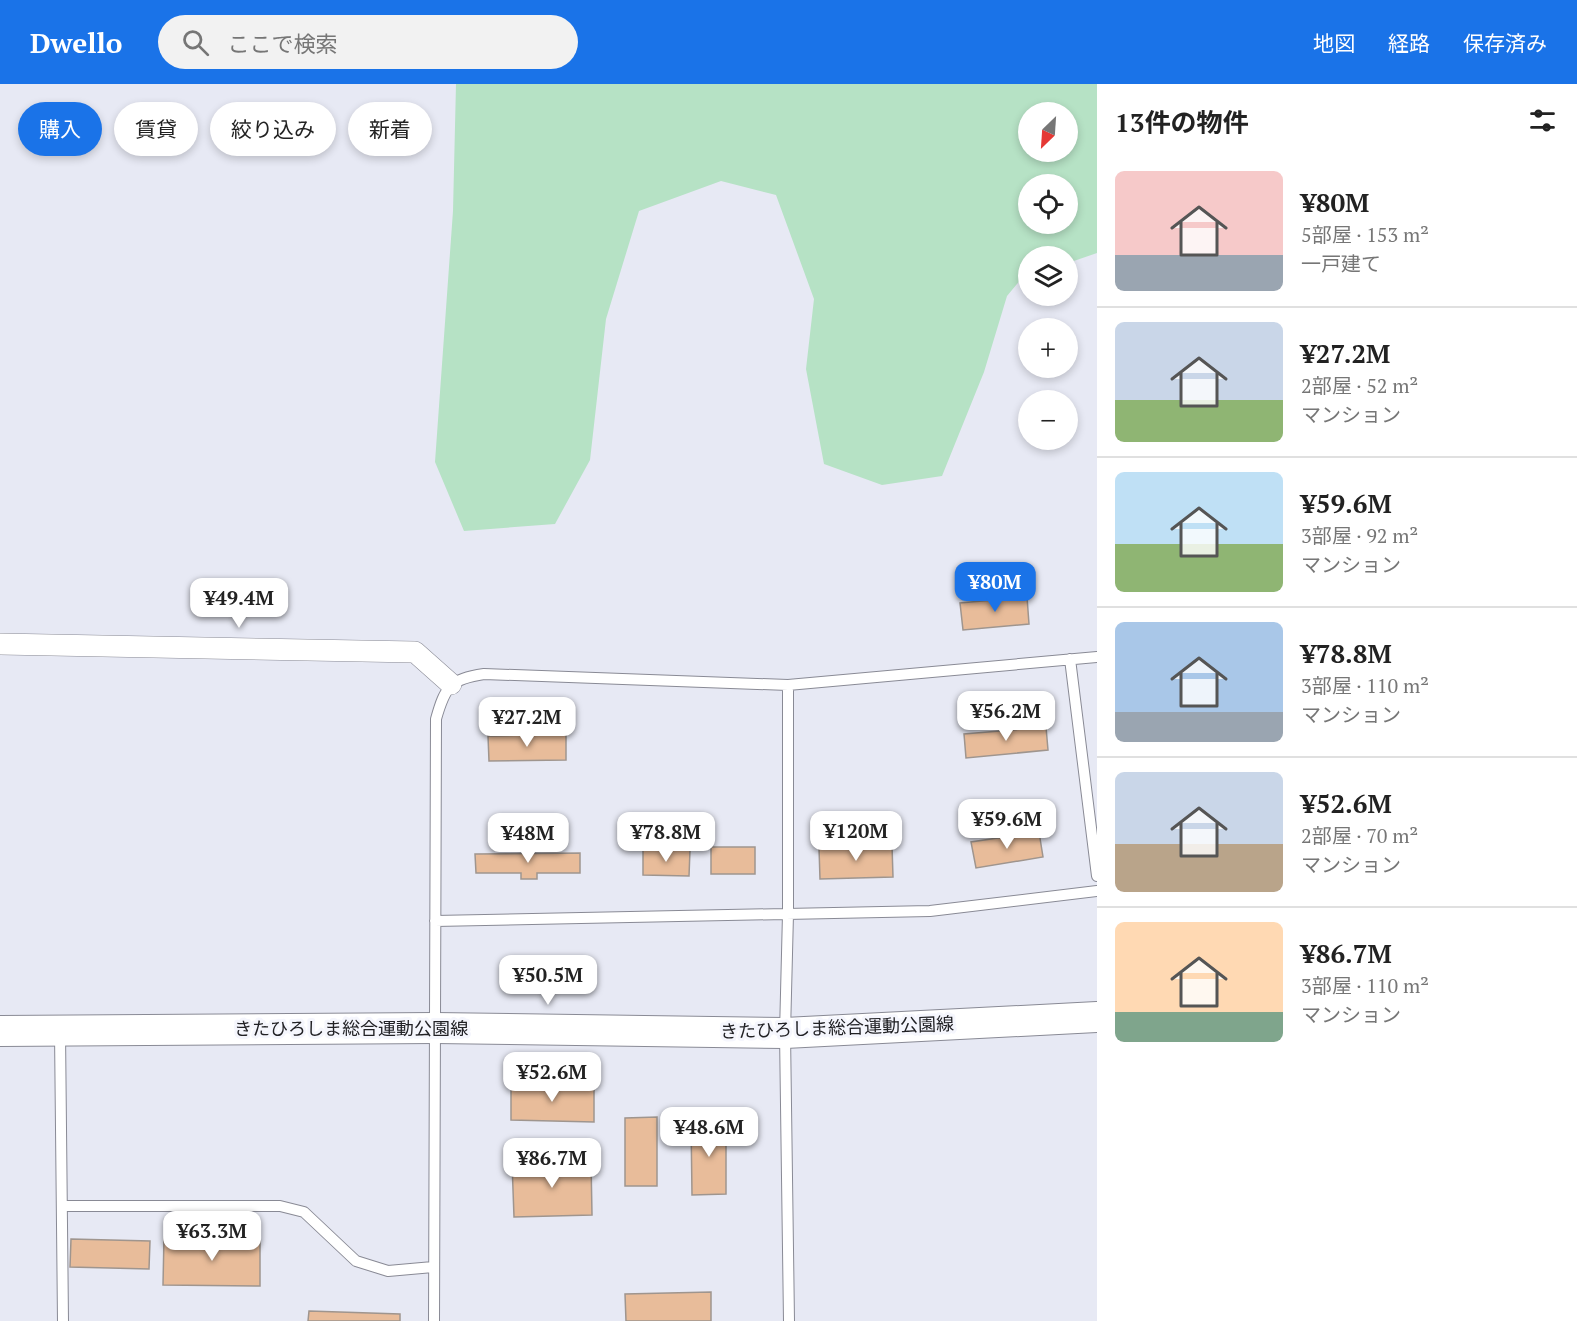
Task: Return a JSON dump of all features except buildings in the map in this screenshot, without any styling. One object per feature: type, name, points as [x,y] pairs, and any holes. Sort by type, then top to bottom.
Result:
[{"type":"main road","name":"きたひろしま総合運動公園線","points":[[0,1031],[435,1028],[785,1033],[1097,1017]]},
{"type":"street","points":[[0,644],[415,652],[451,684]]},
{"type":"lane","points":[[434,1321],[436,719],[442,697],[451,684],[462,677],[484,674],[788,685],[1097,657]]},
{"type":"lane","points":[[1070,658],[1097,876]]},
{"type":"lane","points":[[788,685],[788,914],[785,1033],[789,1321]]},
{"type":"lane","points":[[435,921],[930,911],[1097,891]]},
{"type":"lane","points":[[60,1032],[63,1321]]},
{"type":"lane","points":[[63,1206],[280,1206],[304,1212],[356,1261],[388,1271],[433,1267]]},
{"type":"green space","points":[[456,84],[1097,84],[1097,253],[1078,260],[1078,246],[1018,246],[1018,283],[1007,296],[984,372],[942,476],[882,485],[824,464],[806,369],[814,299],[776,195],[721,181],[639,211],[606,319],[590,460],[555,524],[464,531],[435,462],[453,211]]}]
